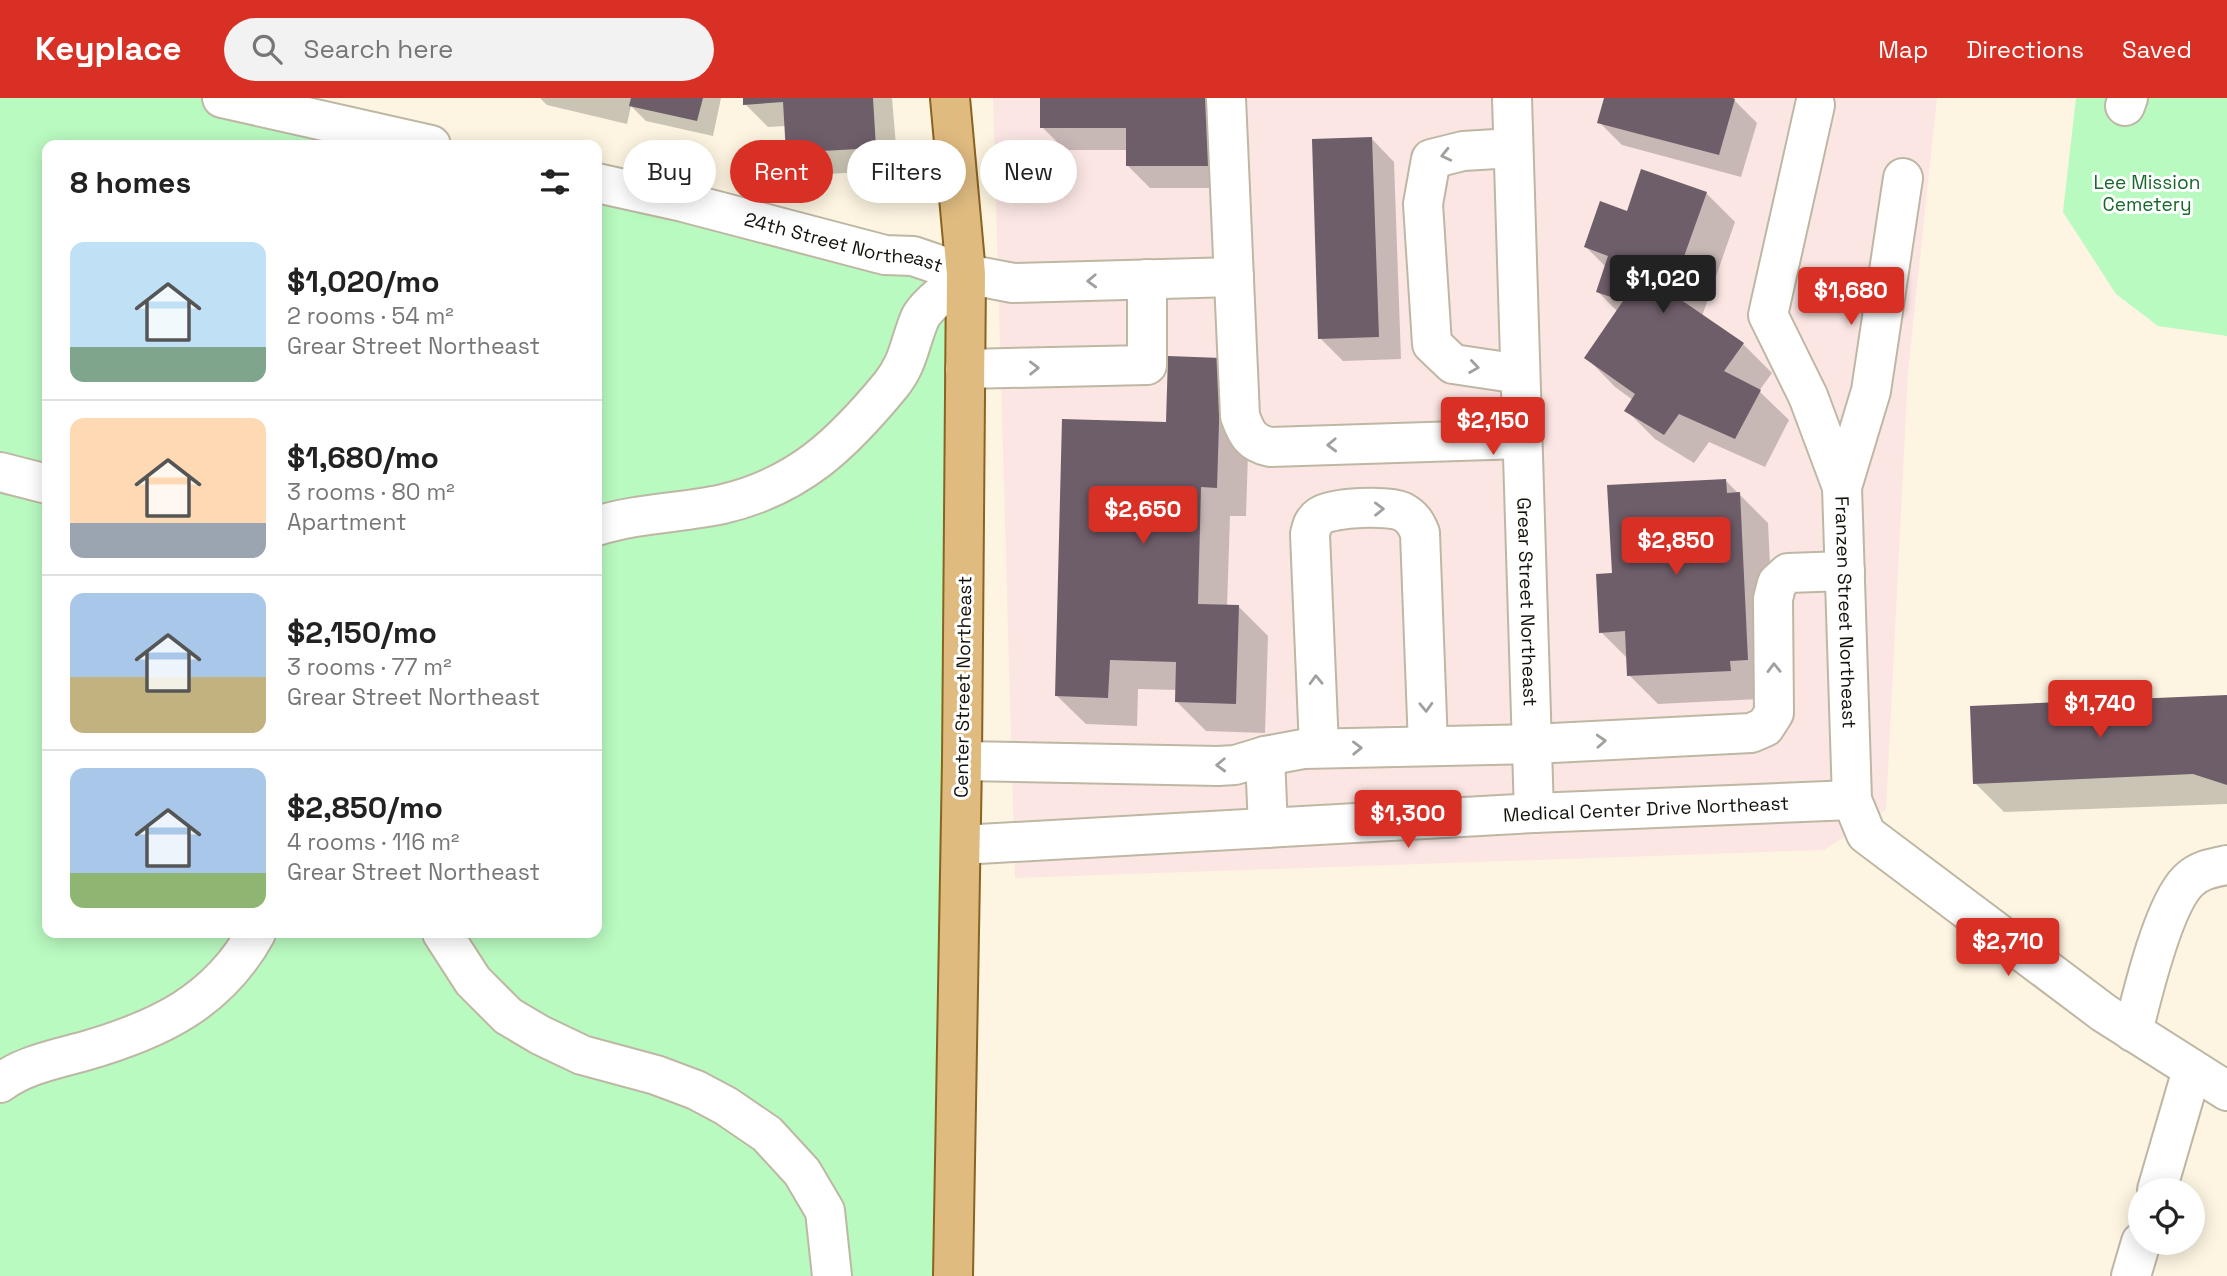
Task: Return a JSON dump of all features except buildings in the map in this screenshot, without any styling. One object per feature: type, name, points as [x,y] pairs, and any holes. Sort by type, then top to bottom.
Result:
[{"type":"main road","name":"Center Street Northeast","points":[[950,98],[966,274],[961,845],[953,1276]]},
{"type":"street","points":[[222,98],[409,140]]},
{"type":"street","points":[[1226,98],[1240,416],[1246,433],[1257,444],[1270,447],[1522,439]]},
{"type":"street","name":"Grear Street Northeast","points":[[1512,98],[1535,813]]},
{"type":"street","points":[[1815,105],[1768,315],[1808,396],[1842,487]]},
{"type":"street","points":[[1513,148],[1464,151],[1430,159],[1423,204],[1432,344],[1453,364],[1520,374]]},
{"type":"street","name":"Franzen Street Northeast","points":[[1852,800],[1842,487],[1871,391],[1903,178]]},
{"type":"street","name":"24th Street Northeast","points":[[602,184],[885,255],[913,256],[966,274],[1013,284],[1234,276]]},
{"type":"street","points":[[602,524],[723,504],[758,494],[788,481],[826,453],[858,424],[878,401],[901,373],[921,316],[966,274]]},
{"type":"street","points":[[965,369],[1147,365],[1147,279]]},
{"type":"street","points":[[0,472],[42,483]]},
{"type":"street","points":[[1319,748],[1310,534],[1314,521],[1323,513],[1338,510],[1394,508],[1414,519],[1420,533],[1428,746]]},
{"type":"street","points":[[962,761],[1218,766],[1236,765],[1265,756],[1319,748],[1532,744],[1751,733],[1765,727],[1774,713],[1773,599],[1777,583],[1788,573],[1844,571]]},
{"type":"street","points":[[1265,756],[1268,828]]},
{"type":"street","points":[[1852,800],[1867,834],[2104,1013],[2227,1091]]},
{"type":"street","name":"Medical Center Drive Northeast","points":[[961,845],[1535,813],[1852,800]]},
{"type":"street","points":[[2133,1032],[2151,963],[2174,902],[2188,881],[2205,869],[2227,865]]},
{"type":"street","points":[[0,1083],[41,1063],[139,1033],[182,1013],[215,988],[247,950],[253,938]]},
{"type":"street","points":[[445,938],[473,981],[508,1016],[582,1055],[656,1075],[695,1090],[726,1106],[767,1134],[802,1172],[825,1210],[832,1276]]},
{"type":"street","points":[[2160,1178],[2192,1070]]},
{"type":"street","points":[[2131,1276],[2137,1255]]},
{"type":"shaded area","points":[[993,98],[1937,98],[1908,372],[1886,810],[1824,850],[1015,878],[996,203],[1077,203],[1077,140],[994,140]]},
{"type":"green space","points":[[0,98],[222,98],[409,140],[42,140],[42,938],[602,938],[602,184],[623,189],[623,203],[678,203],[966,274],[953,1276],[0,1276]]},
{"type":"green space","name":"Lee Mission Cemetery","points":[[2076,98],[2227,98],[2227,336],[2158,326],[2116,294],[2063,212]]}]
